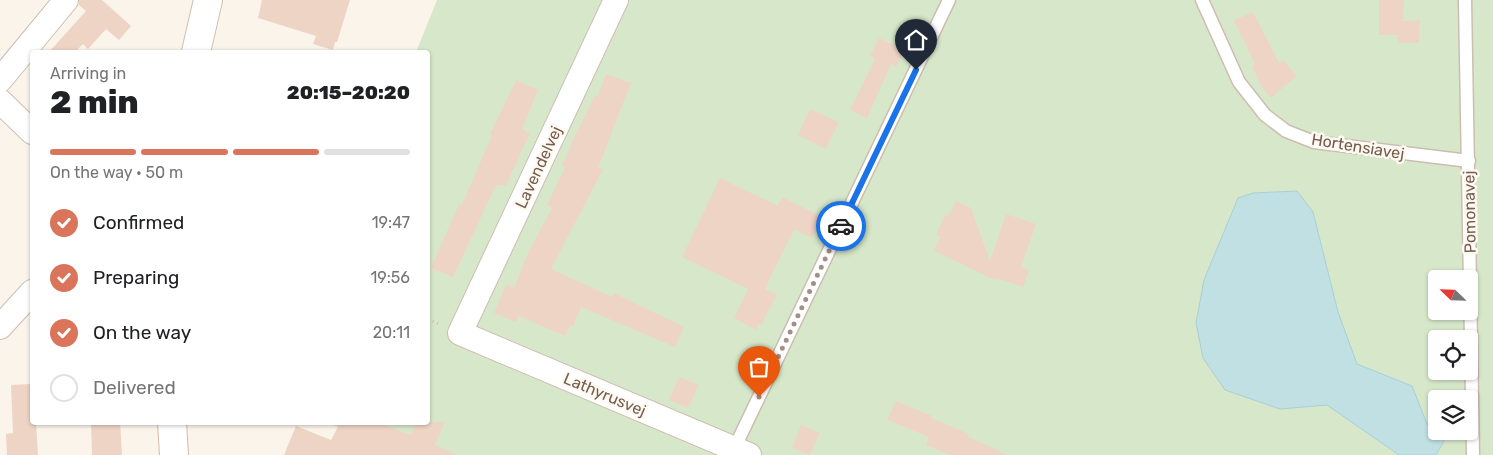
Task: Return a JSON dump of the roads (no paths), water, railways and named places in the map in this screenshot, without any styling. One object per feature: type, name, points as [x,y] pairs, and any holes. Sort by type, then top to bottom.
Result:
[{"type":"street","points":[[0,80],[66,0]]},
{"type":"street","points":[[196,50],[208,0]]},
{"type":"street","name":"Lavendelvej","points":[[460,333],[616,0]]},
{"type":"street","points":[[0,101],[30,130]]},
{"type":"street","points":[[0,327],[30,294]]},
{"type":"street","name":"Lathyrusvej","points":[[460,333],[742,452]]},
{"type":"street","points":[[172,425],[174,455]]},
{"type":"lane","points":[[742,452],[949,0]]},
{"type":"lane","name":"Hortensiavej","points":[[1202,0],[1239,82],[1265,115],[1286,131],[1314,142],[1469,161]]},
{"type":"lane","name":"Pomonavej","points":[[1465,0],[1473,455]]},
{"type":"water","points":[[1297,191],[1313,212],[1338,312],[1357,364],[1412,386],[1428,425],[1428,440],[1444,441],[1436,455],[1399,455],[1327,405],[1280,409],[1225,390],[1203,358],[1196,323],[1204,280],[1238,198],[1253,193]]}]
